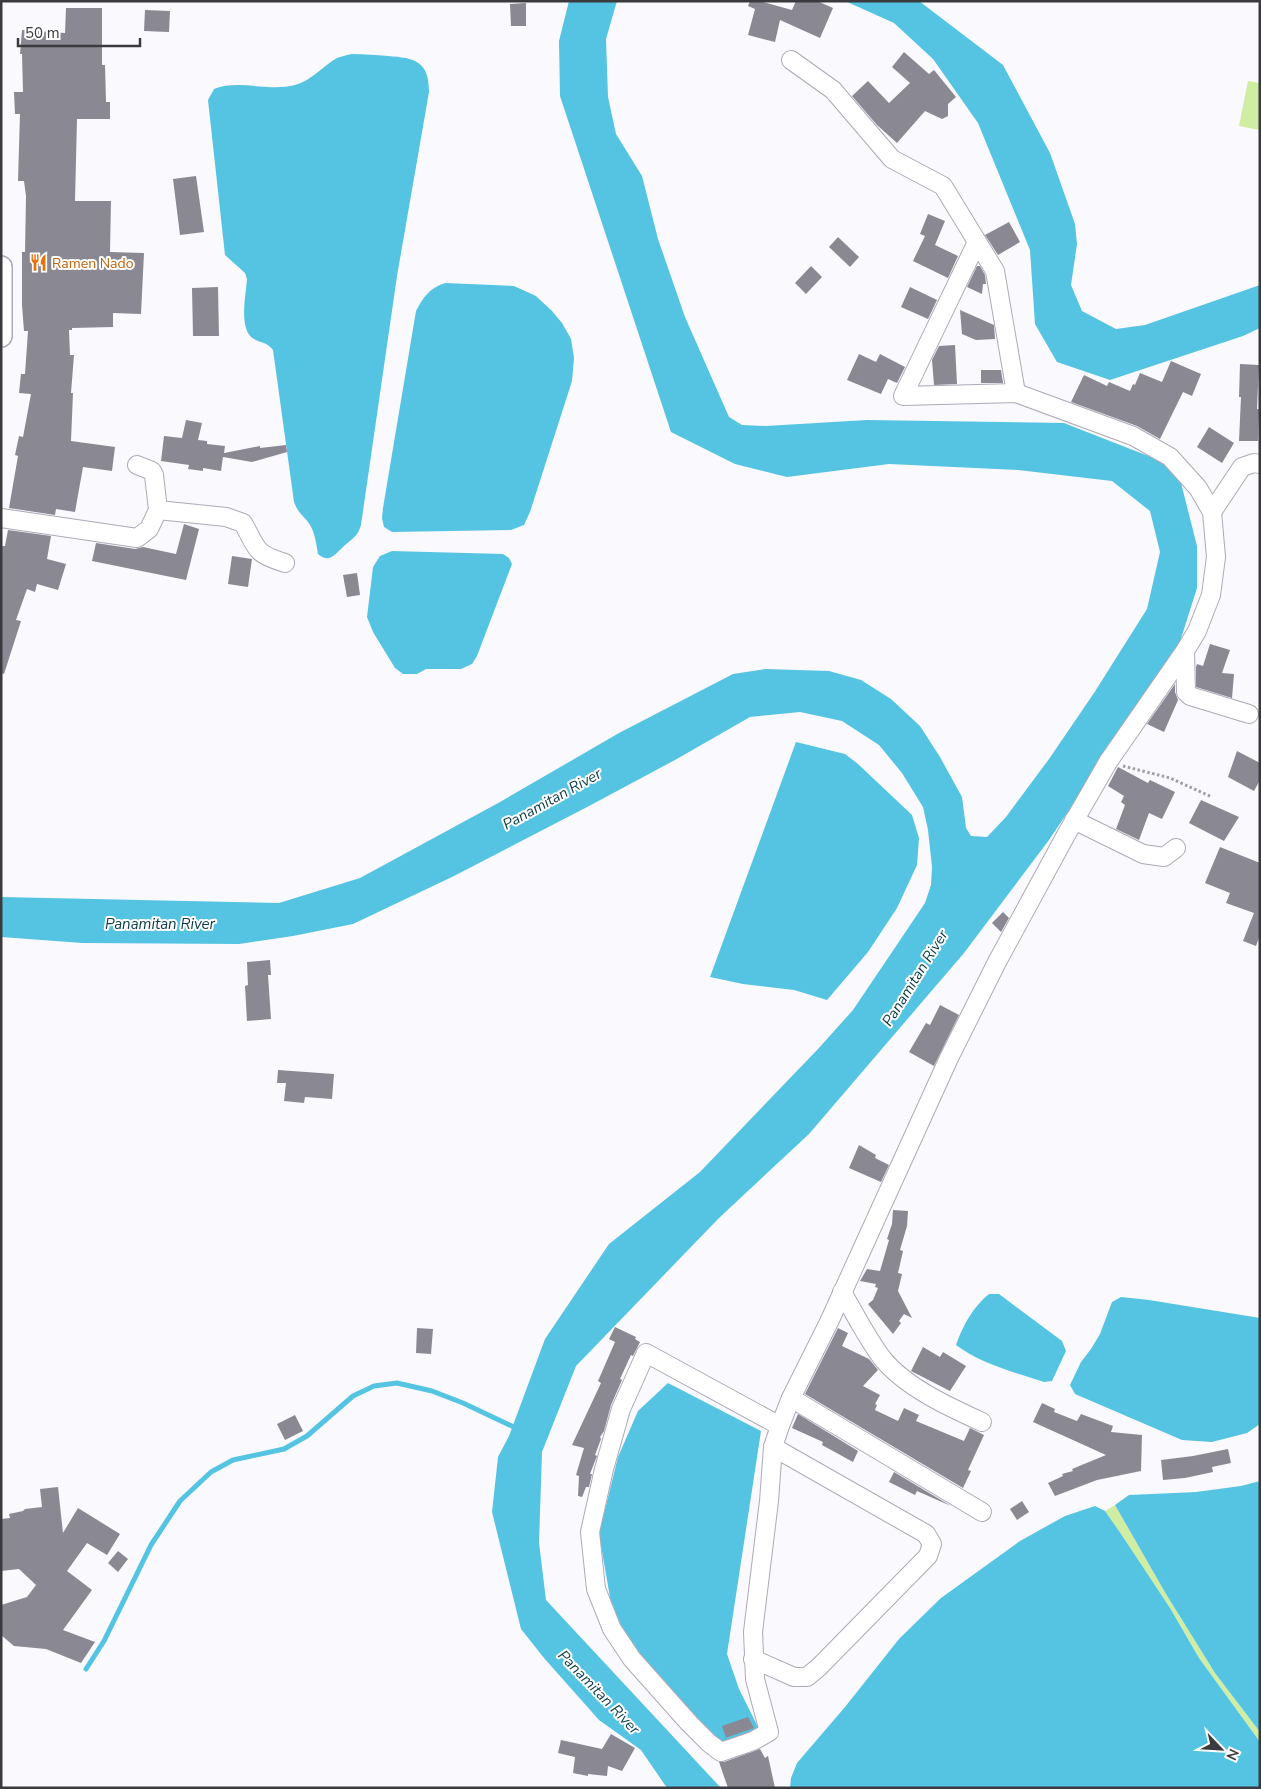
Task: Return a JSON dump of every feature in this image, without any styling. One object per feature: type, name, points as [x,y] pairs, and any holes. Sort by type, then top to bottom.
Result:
[{"type":"main road","points":[[1,268],[1,336]]},
{"type":"street","points":[[791,60],[833,90],[892,159],[943,186],[995,271],[1016,393]]},
{"type":"street","points":[[780,1426],[646,1353],[621,1408],[604,1469],[590,1532],[596,1589],[612,1629],[632,1659],[663,1695],[709,1743],[721,1752],[753,1741],[769,1732],[754,1679],[753,1632],[761,1576],[773,1447],[791,1398],[829,1322],[949,1058],[997,962],[1074,820],[1108,762],[1198,631],[1211,595],[1216,557],[1212,512],[1198,488],[1170,457],[1133,436],[1016,393],[902,396],[977,242]]},
{"type":"street","points":[[1212,512],[1242,467],[1254,463],[1260,464]]},
{"type":"street","points":[[1,518],[137,538],[149,529],[158,510],[154,475],[152,471],[137,465]]},
{"type":"street","points":[[158,510],[226,517],[243,523],[258,551],[266,557],[284,563]]},
{"type":"street","points":[[1185,651],[1186,692],[1190,696],[1249,714]]},
{"type":"street","points":[[1074,820],[1143,854],[1164,857],[1176,848]]},
{"type":"street","points":[[842,1292],[883,1359],[907,1382],[958,1411],[982,1422]]},
{"type":"street","points":[[791,1398],[982,1512]]},
{"type":"street","points":[[754,1659],[794,1677],[807,1677],[928,1556],[932,1544],[926,1534],[773,1447]]},
{"type":"path","points":[[1108,762],[1170,778],[1212,797]]},
{"type":"green space","points":[[1248,81],[1260,83],[1260,130],[1239,126]]},
{"type":"green space","points":[[1115,1505],[1166,1594],[1215,1673],[1260,1732],[1260,1742],[1199,1658],[1170,1608],[1105,1511]]},
{"type":"water","name":"Panamitan River","points":[[569,1],[617,1],[606,39],[608,97],[616,134],[642,176],[658,239],[685,317],[729,417],[742,425],[766,426],[867,420],[1064,423],[1161,461],[1181,483],[1197,546],[1197,588],[1178,648],[1049,840],[964,953],[809,1134],[719,1218],[576,1366],[542,1452],[539,1543],[546,1600],[721,1788],[667,1788],[641,1750],[599,1720],[521,1629],[492,1512],[498,1457],[509,1436],[545,1339],[609,1244],[700,1172],[818,1049],[853,1010],[925,903],[931,885],[932,867],[928,830],[923,807],[902,773],[879,745],[842,721],[800,712],[750,717],[589,806],[454,876],[353,924],[239,944],[82,943],[1,937],[1,897],[279,903],[360,878],[500,802],[619,733],[733,674],[765,669],[829,671],[861,680],[891,699],[920,726],[940,757],[962,797],[966,828],[971,836],[987,837],[1006,817],[1049,759],[1094,693],[1147,609],[1160,552],[1150,511],[1112,481],[1018,470],[889,464],[787,477],[735,464],[671,432],[560,96],[559,41]]},
{"type":"water","points":[[845,1],[919,1],[1003,65],[1050,153],[1075,224],[1077,244],[1071,285],[1082,311],[1116,329],[1145,325],[1260,285],[1260,328],[1243,336],[1110,380],[1057,362],[1035,324],[1030,250],[978,123],[933,59],[894,23]]},
{"type":"water","points":[[352,54],[398,57],[413,60],[419,63],[426,74],[429,92],[397,276],[361,525],[352,539],[332,557],[326,558],[318,554],[312,529],[294,502],[273,350],[249,334],[244,320],[247,279],[245,273],[225,255],[208,100],[214,89],[224,86],[285,87],[295,85],[306,80],[337,58]]},
{"type":"water","points":[[445,283],[514,286],[536,296],[562,323],[571,339],[574,358],[572,381],[530,512],[524,525],[511,530],[392,532],[384,527],[382,518],[383,508],[416,311],[421,301],[428,294]]},
{"type":"water","points":[[392,551],[503,554],[509,558],[512,564],[477,656],[472,664],[461,669],[426,669],[417,674],[403,674],[395,668],[373,632],[367,617],[373,567],[380,556]]},
{"type":"water","points":[[796,742],[845,754],[858,764],[912,815],[919,838],[917,865],[897,908],[868,952],[827,1000],[794,990],[743,984],[710,977]]},
{"type":"water","points":[[989,1294],[999,1294],[1062,1341],[1066,1351],[1052,1381],[1044,1382],[998,1367],[966,1352],[956,1345],[969,1317]]},
{"type":"water","points":[[1121,1297],[1260,1318],[1260,1424],[1247,1433],[1212,1442],[1182,1440],[1075,1394],[1070,1385],[1081,1362],[1100,1334],[1112,1302]]},
{"type":"water","points":[[668,1383],[761,1431],[727,1654],[739,1689],[759,1729],[720,1749],[615,1626],[599,1534],[618,1457],[638,1411]]},
{"type":"water","points":[[1260,1481],[1260,1732],[1215,1673],[1166,1594],[1115,1505],[1129,1495],[1196,1492],[1241,1486]]},
{"type":"water","points":[[1095,1506],[1105,1511],[1170,1608],[1199,1658],[1260,1742],[1260,1788],[790,1788],[791,1778],[797,1763],[899,1639],[941,1598],[1020,1541],[1065,1516]]},
{"type":"building","points":[[750,1],[759,1],[792,10],[796,1],[817,1],[833,8],[820,38],[780,20],[775,42],[748,35],[755,9],[748,6]]},
{"type":"building","points":[[526,3],[526,26],[511,26],[510,4]]},
{"type":"building","points":[[66,8],[102,8],[102,65],[105,65],[106,102],[110,102],[110,119],[77,119],[75,201],[111,201],[110,252],[144,253],[141,314],[113,313],[113,327],[72,328],[72,330],[69,330],[70,355],[74,355],[71,393],[73,393],[71,441],[115,447],[112,471],[83,467],[75,512],[56,509],[55,515],[9,508],[18,456],[15,455],[19,436],[23,437],[31,394],[19,393],[21,374],[25,374],[28,331],[24,331],[22,305],[22,252],[25,252],[26,196],[24,181],[18,181],[20,114],[15,114],[14,92],[23,92],[22,54],[20,54],[22,30],[65,33]]},
{"type":"building","points":[[145,10],[170,11],[169,32],[144,31]]},
{"type":"building","points":[[904,52],[929,74],[934,70],[956,97],[948,104],[948,116],[942,119],[925,111],[897,143],[877,125],[852,96],[868,81],[889,103],[910,83],[892,67]]},
{"type":"building","points":[[196,176],[204,232],[180,235],[173,179]]},
{"type":"building","points":[[928,214],[945,221],[935,245],[958,256],[948,278],[913,261],[925,236],[920,234]]},
{"type":"building","points":[[1009,222],[1020,242],[998,255],[985,235]]},
{"type":"building","points":[[838,237],[859,257],[850,267],[829,247]]},
{"type":"building","points":[[811,266],[822,277],[806,294],[795,283]]},
{"type":"building","points":[[977,266],[980,266],[985,275],[986,284],[983,284],[982,294],[967,287]]},
{"type":"building","points":[[218,287],[219,336],[193,336],[192,288]]},
{"type":"building","points":[[910,287],[937,300],[928,319],[901,307]]},
{"type":"building","points":[[960,310],[994,325],[995,339],[976,340],[962,334]]},
{"type":"building","points":[[955,345],[957,384],[934,385],[932,360],[939,346]]},
{"type":"building","points":[[859,354],[876,362],[880,354],[905,367],[897,383],[888,379],[881,394],[847,380]]},
{"type":"building","points":[[1171,361],[1201,374],[1192,396],[1183,392],[1160,439],[1137,426],[1071,402],[1084,375],[1107,386],[1109,382],[1130,391],[1140,373],[1162,382]]},
{"type":"building","points":[[1240,364],[1259,365],[1258,441],[1239,441]]},
{"type":"building","points":[[981,370],[1001,370],[1003,383],[981,383]]},
{"type":"building","points":[[186,420],[202,423],[198,440],[207,441],[207,444],[225,446],[224,453],[260,446],[260,448],[286,445],[287,452],[252,462],[223,457],[221,471],[203,468],[203,471],[188,469],[189,465],[161,461],[164,436],[182,438]]},
{"type":"building","points":[[1209,427],[1234,443],[1222,463],[1197,447]]},
{"type":"building","points":[[184,524],[199,529],[186,580],[92,561],[96,543],[135,549],[143,547],[176,554]]},
{"type":"building","points":[[8,530],[51,536],[47,559],[66,564],[58,590],[37,584],[35,592],[27,589],[16,620],[21,621],[4,674],[1,673],[1,552],[2,546],[5,546]]},
{"type":"building","points":[[232,556],[252,559],[248,587],[228,584]]},
{"type":"building","points":[[357,573],[360,595],[347,597],[343,575]]},
{"type":"building","points":[[1210,644],[1230,650],[1222,673],[1234,674],[1232,698],[1196,687],[1196,667],[1197,664],[1203,666]]},
{"type":"building","points":[[1175,684],[1178,700],[1164,732],[1147,724]]},
{"type":"building","points":[[1237,751],[1260,763],[1260,780],[1254,791],[1228,777]]},
{"type":"building","points":[[1118,767],[1148,783],[1150,780],[1175,792],[1162,819],[1149,813],[1139,840],[1116,829],[1125,805],[1121,802],[1124,796],[1108,786]]},
{"type":"building","points":[[1201,800],[1239,817],[1224,841],[1189,823]]},
{"type":"building","points":[[1220,847],[1260,863],[1260,935],[1256,946],[1243,941],[1254,913],[1226,903],[1230,893],[1205,883]]},
{"type":"building","points":[[1003,912],[1009,918],[1001,932],[992,923]]},
{"type":"building","points":[[270,960],[271,975],[268,975],[271,1019],[247,1021],[245,986],[248,985],[247,962]]},
{"type":"building","points":[[940,1005],[959,1015],[934,1066],[909,1052],[926,1023],[930,1025]]},
{"type":"building","points":[[278,1070],[334,1074],[332,1099],[305,1097],[304,1103],[284,1101],[286,1083],[277,1083]]},
{"type":"building","points":[[859,1145],[876,1155],[875,1158],[889,1165],[881,1182],[849,1168]]},
{"type":"building","points":[[893,1210],[908,1211],[907,1226],[900,1250],[903,1251],[898,1273],[902,1274],[898,1291],[912,1318],[904,1314],[899,1321],[901,1323],[893,1334],[868,1304],[873,1300],[878,1288],[875,1287],[876,1284],[860,1281],[867,1269],[880,1271],[889,1240],[887,1239],[892,1224]]},
{"type":"building","points":[[615,1327],[636,1337],[635,1339],[640,1342],[633,1356],[631,1355],[620,1379],[622,1380],[611,1405],[604,1431],[600,1437],[595,1455],[597,1456],[590,1474],[592,1474],[589,1487],[586,1487],[582,1497],[578,1496],[579,1476],[576,1475],[584,1448],[572,1445],[601,1383],[598,1381],[615,1342],[609,1339]]},
{"type":"building","points":[[417,1328],[433,1329],[431,1354],[416,1353]]},
{"type":"building","points":[[838,1328],[848,1333],[842,1346],[869,1359],[878,1370],[863,1386],[880,1395],[875,1404],[877,1405],[875,1410],[898,1421],[904,1408],[919,1415],[916,1421],[964,1441],[970,1428],[984,1435],[968,1470],[971,1471],[963,1488],[805,1394]]},
{"type":"building","points":[[923,1347],[940,1357],[943,1352],[966,1366],[950,1391],[911,1371]]},
{"type":"building","points":[[1042,1403],[1055,1409],[1054,1412],[1077,1421],[1081,1414],[1113,1426],[1111,1432],[1142,1435],[1141,1471],[1097,1480],[1055,1496],[1048,1483],[1063,1476],[1062,1474],[1073,1471],[1072,1469],[1106,1455],[1033,1422]]},
{"type":"building","points":[[798,1414],[858,1451],[853,1462],[822,1445],[823,1442],[792,1428]]},
{"type":"building","points":[[295,1415],[303,1431],[285,1440],[277,1424]]},
{"type":"building","points":[[1228,1449],[1231,1463],[1212,1467],[1213,1472],[1185,1478],[1163,1480],[1161,1460]]},
{"type":"building","points":[[894,1472],[951,1506],[917,1491],[915,1495],[889,1482]]},
{"type":"building","points":[[58,1487],[63,1533],[78,1508],[120,1534],[107,1555],[87,1543],[67,1571],[92,1590],[63,1630],[95,1642],[81,1663],[46,1649],[14,1646],[1,1635],[1,1605],[27,1597],[36,1585],[19,1569],[1,1571],[1,1519],[10,1518],[9,1514],[25,1509],[42,1507],[40,1489]]},
{"type":"building","points":[[1022,1501],[1029,1512],[1017,1520],[1010,1509]]},
{"type":"building","points":[[118,1551],[128,1559],[118,1572],[108,1563]]},
{"type":"building","points":[[748,1717],[754,1728],[726,1738],[722,1726]]},
{"type":"building","points":[[611,1734],[635,1748],[622,1771],[608,1766],[607,1776],[588,1774],[588,1776],[573,1773],[575,1757],[558,1753],[561,1740],[602,1749]]},
{"type":"building","points":[[760,1749],[765,1758],[768,1756],[775,1788],[728,1788],[719,1762],[724,1762]]},
{"type":"waterway","points":[[86,1669],[104,1641],[151,1545],[180,1501],[211,1472],[233,1460],[284,1449],[307,1436],[353,1396],[374,1386],[397,1383],[432,1391],[463,1403],[516,1428]]},
{"type":"place","name":"Ramen Nado","points":[[38,263]]}]
